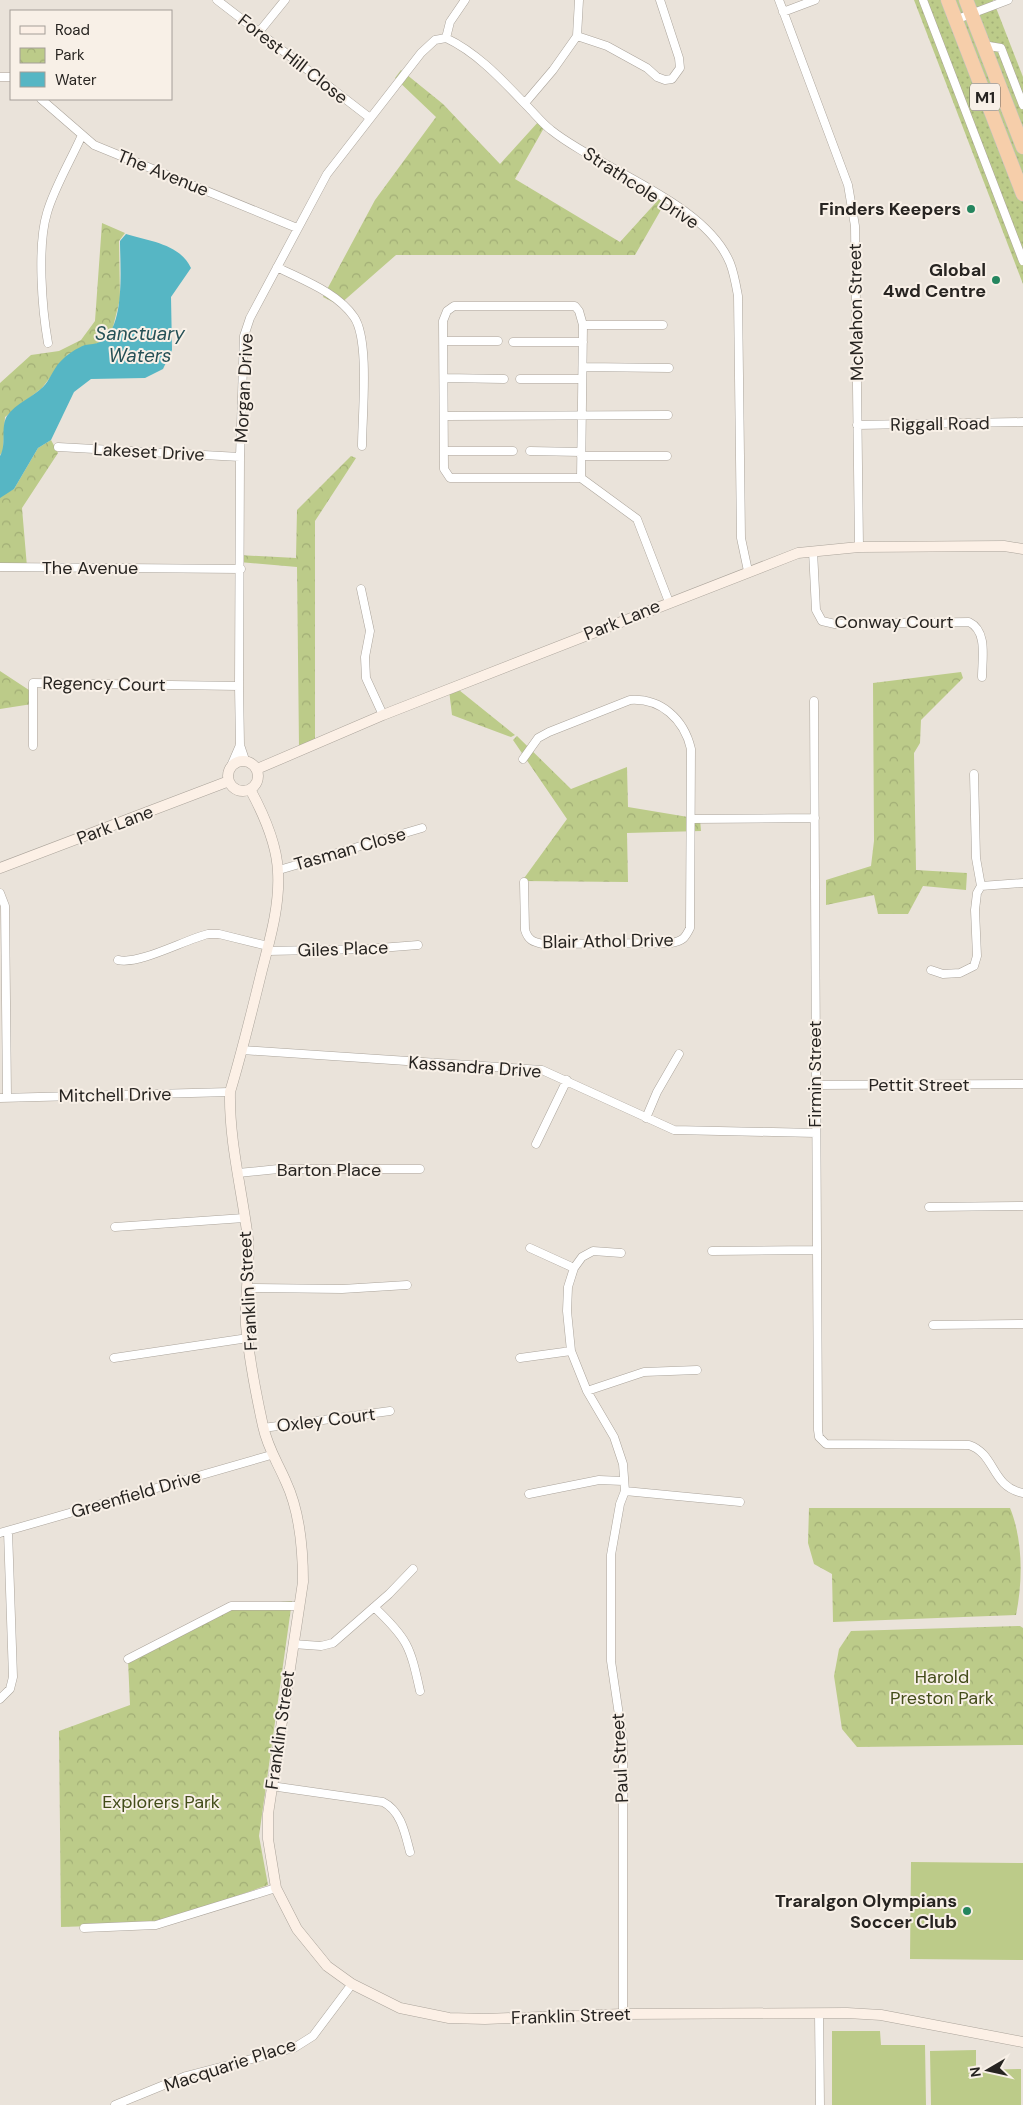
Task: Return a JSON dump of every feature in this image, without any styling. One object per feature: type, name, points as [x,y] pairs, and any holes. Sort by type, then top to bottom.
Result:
[{"type":"highway","name":"M1","points":[[948,0],[1023,194]]},
{"type":"highway","name":"M1","points":[[966,0],[1023,148]]},
{"type":"street","name":"Forest Hill Close","points":[[216,0],[370,118]]},
{"type":"street","points":[[259,32],[286,0]]},
{"type":"street","points":[[446,38],[450,22],[465,0]]},
{"type":"street","points":[[525,104],[553,70],[577,36],[579,0]]},
{"type":"street","points":[[577,36],[607,46],[632,59],[658,77],[665,80],[672,79],[680,68],[679,58],[660,0]]},
{"type":"street","name":"McMahon Street","points":[[779,0],[848,184],[853,207],[855,226],[860,547]]},
{"type":"street","points":[[783,12],[815,0]]},
{"type":"street","points":[[923,0],[1023,261]]},
{"type":"street","points":[[956,20],[1008,0]]},
{"type":"street","name":"Strathcole Drive","points":[[446,38],[467,50],[551,130],[671,203],[697,221],[717,241],[730,263],[738,296],[741,538],[748,571]]},
{"type":"street","name":"Morgan Drive","points":[[245,760],[240,745],[239,686],[240,457],[244,336],[250,318],[327,174],[428,45],[435,40],[446,38]]},
{"type":"street","points":[[983,44],[1001,48],[1023,105]]},
{"type":"street","name":"The Avenue","points":[[42,100],[94,145],[297,228]]},
{"type":"street","points":[[48,343],[42,309],[43,239],[47,213],[82,136]]},
{"type":"street","points":[[277,267],[330,295],[345,306],[359,326],[363,373],[362,446]]},
{"type":"street","points":[[581,478],[583,325],[579,311],[575,306],[454,306],[447,311],[443,321],[445,341],[444,469],[450,478],[581,478],[636,519],[669,602]]},
{"type":"street","points":[[583,325],[663,325]]},
{"type":"street","points":[[445,341],[498,342]]},
{"type":"street","points":[[513,342],[583,342]]},
{"type":"street","points":[[583,367],[669,368]]},
{"type":"street","points":[[444,378],[504,378]]},
{"type":"street","points":[[520,378],[582,379]]},
{"type":"street","points":[[444,416],[668,415]]},
{"type":"street","name":"Riggall Road","points":[[857,425],[1023,422]]},
{"type":"street","name":"Lakeset Drive","points":[[58,448],[240,457]]},
{"type":"street","points":[[444,451],[513,451]]},
{"type":"street","points":[[530,451],[667,456]]},
{"type":"street","name":"Park Lane","points":[[1004,546],[1023,542]]},
{"type":"street","name":"Park Lane","points":[[257,769],[383,716],[669,602],[798,553],[860,547],[1004,546],[1023,549]]},
{"type":"street","name":"Conway Court","points":[[813,551],[816,610],[822,621],[835,624],[969,622],[979,624],[982,677]]},
{"type":"street","name":"The Avenue","points":[[0,567],[241,569]]},
{"type":"street","points":[[362,589],[370,632],[365,657],[366,678],[383,716]]},
{"type":"street","name":"Regency Court","points":[[33,746],[33,683],[239,686]]},
{"type":"street","name":"Blair Athol Drive","points":[[523,759],[538,738],[630,700],[643,700],[656,704],[680,723],[688,736],[691,749],[690,928],[681,942],[543,944],[532,942],[527,937],[525,930],[524,882]]},
{"type":"street","name":"Firmin Street","points":[[814,701],[817,1422],[820,1437],[826,1444],[969,1445],[984,1453],[1003,1485],[1023,1493]]},
{"type":"street","name":"Morgan Drive","points":[[231,766],[240,745]]},
{"type":"street","points":[[245,760],[257,769],[258,778],[250,789],[236,789],[229,781],[231,766],[245,760]]},
{"type":"street","points":[[930,970],[951,974],[960,973],[974,966],[977,956],[976,900],[981,886],[976,858],[974,774]]},
{"type":"street","name":"Park Lane","points":[[0,868],[229,781]]},
{"type":"street","name":"Franklin Street","points":[[250,789],[268,831],[278,870],[276,909],[230,1092],[230,1125],[249,1258],[247,1288],[248,1338],[263,1428],[271,1455],[286,1480],[293,1500],[300,1538],[303,1582],[271,1786],[268,1838],[276,1888],[287,1913],[309,1945],[327,1966],[352,1984],[400,2008],[449,2018],[623,2014],[819,2013],[880,2016],[1023,2042]]},
{"type":"street","points":[[691,819],[815,818]]},
{"type":"street","name":"Tasman Close","points":[[278,870],[422,828]]},
{"type":"street","points":[[981,886],[1023,883]]},
{"type":"street","points":[[0,893],[5,906],[2,995],[3,1098]]},
{"type":"street","name":"Giles Place","points":[[118,960],[126,962],[140,959],[208,934],[219,934],[267,949],[367,949],[418,945]]},
{"type":"street","name":"Kassandra Drive","points":[[242,1050],[331,1058],[542,1070],[674,1130],[816,1133]]},
{"type":"street","points":[[646,1118],[657,1092],[680,1054]]},
{"type":"street","points":[[536,1144],[567,1080]]},
{"type":"street","name":"Pettit Street","points":[[815,1085],[1023,1084]]},
{"type":"street","name":"Mitchell Drive","points":[[3,1098],[230,1092]]},
{"type":"street","name":"Barton Place","points":[[238,1173],[278,1169],[420,1170]]},
{"type":"street","points":[[929,1207],[1023,1206]]},
{"type":"street","points":[[116,1227],[244,1218]]},
{"type":"street","points":[[530,1248],[574,1268]]},
{"type":"street","points":[[712,1251],[817,1250]]},
{"type":"street","points":[[621,1253],[593,1251],[582,1257],[574,1268],[568,1287],[571,1351],[587,1391],[614,1437],[623,1464],[625,1491],[740,1502]]},
{"type":"street","points":[[247,1288],[342,1289],[407,1285]]},
{"type":"street","points":[[933,1325],[1023,1324]]},
{"type":"street","points":[[114,1358],[248,1338]]},
{"type":"street","points":[[520,1358],[571,1351]]},
{"type":"street","points":[[587,1391],[644,1372],[697,1370]]},
{"type":"street","name":"Oxley Court","points":[[263,1428],[390,1411]]},
{"type":"street","name":"Greenfield Drive","points":[[4,1532],[271,1455]]},
{"type":"street","points":[[529,1494],[599,1480],[623,1481]]},
{"type":"street","name":"Paul Street","points":[[623,2014],[623,1742],[611,1660],[611,1555],[620,1504],[625,1491]]},
{"type":"street","points":[[0,1699],[10,1689],[13,1677],[4,1532]]},
{"type":"street","points":[[293,1644],[321,1646],[332,1642],[374,1607],[413,1569]]},
{"type":"street","points":[[128,1659],[231,1606],[299,1606]]},
{"type":"street","points":[[374,1607],[404,1637],[410,1649],[420,1690]]},
{"type":"street","points":[[271,1786],[383,1802],[391,1806],[397,1815],[410,1852]]},
{"type":"street","points":[[84,1928],[156,1925],[276,1888]]},
{"type":"street","name":"Macquarie Place","points":[[115,2105],[186,2076],[294,2048],[313,2036],[352,1984]]},
{"type":"street","points":[[819,2013],[820,2105]]},
{"type":"green space","points":[[914,0],[993,0],[1023,77],[1023,284]]},
{"type":"green space","points":[[401,70],[443,104],[500,164],[539,121],[545,126],[515,179],[620,242],[660,198],[666,201],[635,255],[396,255],[339,305],[323,297],[375,200],[436,117],[395,78]]},
{"type":"green space","points":[[102,223],[125,233],[119,241],[120,299],[112,331],[101,342],[68,354],[42,388],[5,417],[3,451],[0,455],[0,383],[31,355],[59,351],[81,340],[95,321]]},
{"type":"green space","points":[[51,440],[58,453],[22,508],[27,567],[0,567],[0,496],[14,489],[38,448]]},
{"type":"green space","points":[[351,456],[356,458],[315,521],[315,741],[299,747],[297,567],[239,562],[239,555],[296,558],[297,510]]},
{"type":"green space","points":[[0,671],[32,692],[32,704],[0,709]]},
{"type":"green space","points":[[961,672],[963,678],[921,720],[920,743],[914,753],[916,870],[967,873],[966,890],[923,886],[908,914],[878,914],[874,895],[826,905],[826,880],[871,866],[874,841],[873,683]]},
{"type":"green space","points":[[454,686],[515,735],[511,737],[452,715],[449,690]]},
{"type":"green space","points":[[517,736],[571,789],[627,767],[628,807],[700,819],[701,831],[627,833],[628,882],[522,881],[567,819],[513,740]]},
{"type":"green space","points":[[809,1508],[1010,1508],[1017,1533],[1021,1575],[1016,1615],[833,1622],[832,1574],[814,1564],[808,1543]]},
{"type":"green space","name":"Explorers Park","points":[[292,1601],[259,1836],[268,1885],[155,1924],[61,1927],[59,1731],[130,1705],[128,1660],[232,1606]]},
{"type":"green space","name":"Harold Preston Park","points":[[1020,1626],[1023,1628],[1023,1745],[857,1747],[842,1729],[834,1676],[839,1649],[851,1631]]},
{"type":"green space","name":"Traralgon Olympians Soccer Club","points":[[911,1862],[1023,1863],[1023,1960],[910,1959]]},
{"type":"green space","points":[[832,2031],[880,2031],[881,2045],[925,2045],[926,2105],[832,2105]]},
{"type":"green space","points":[[976,2050],[976,2070],[1021,2069],[1021,2105],[931,2105],[930,2051]]},
{"type":"water","name":"Sanctuary Waters","points":[[126,234],[172,249],[186,260],[191,268],[171,297],[172,350],[163,369],[145,378],[91,379],[74,392],[51,440],[38,448],[14,489],[0,498],[0,456],[7,416],[43,387],[65,357],[82,346],[100,342],[108,335],[118,311],[121,281],[120,241]]},
{"type":"place","name":"Finders Keepers","points":[[971,209]]},
{"type":"place","name":"Global 4wd Centre","points":[[996,280]]},
{"type":"place","name":"Traralgon Olympians Soccer Club","points":[[967,1911]]}]
